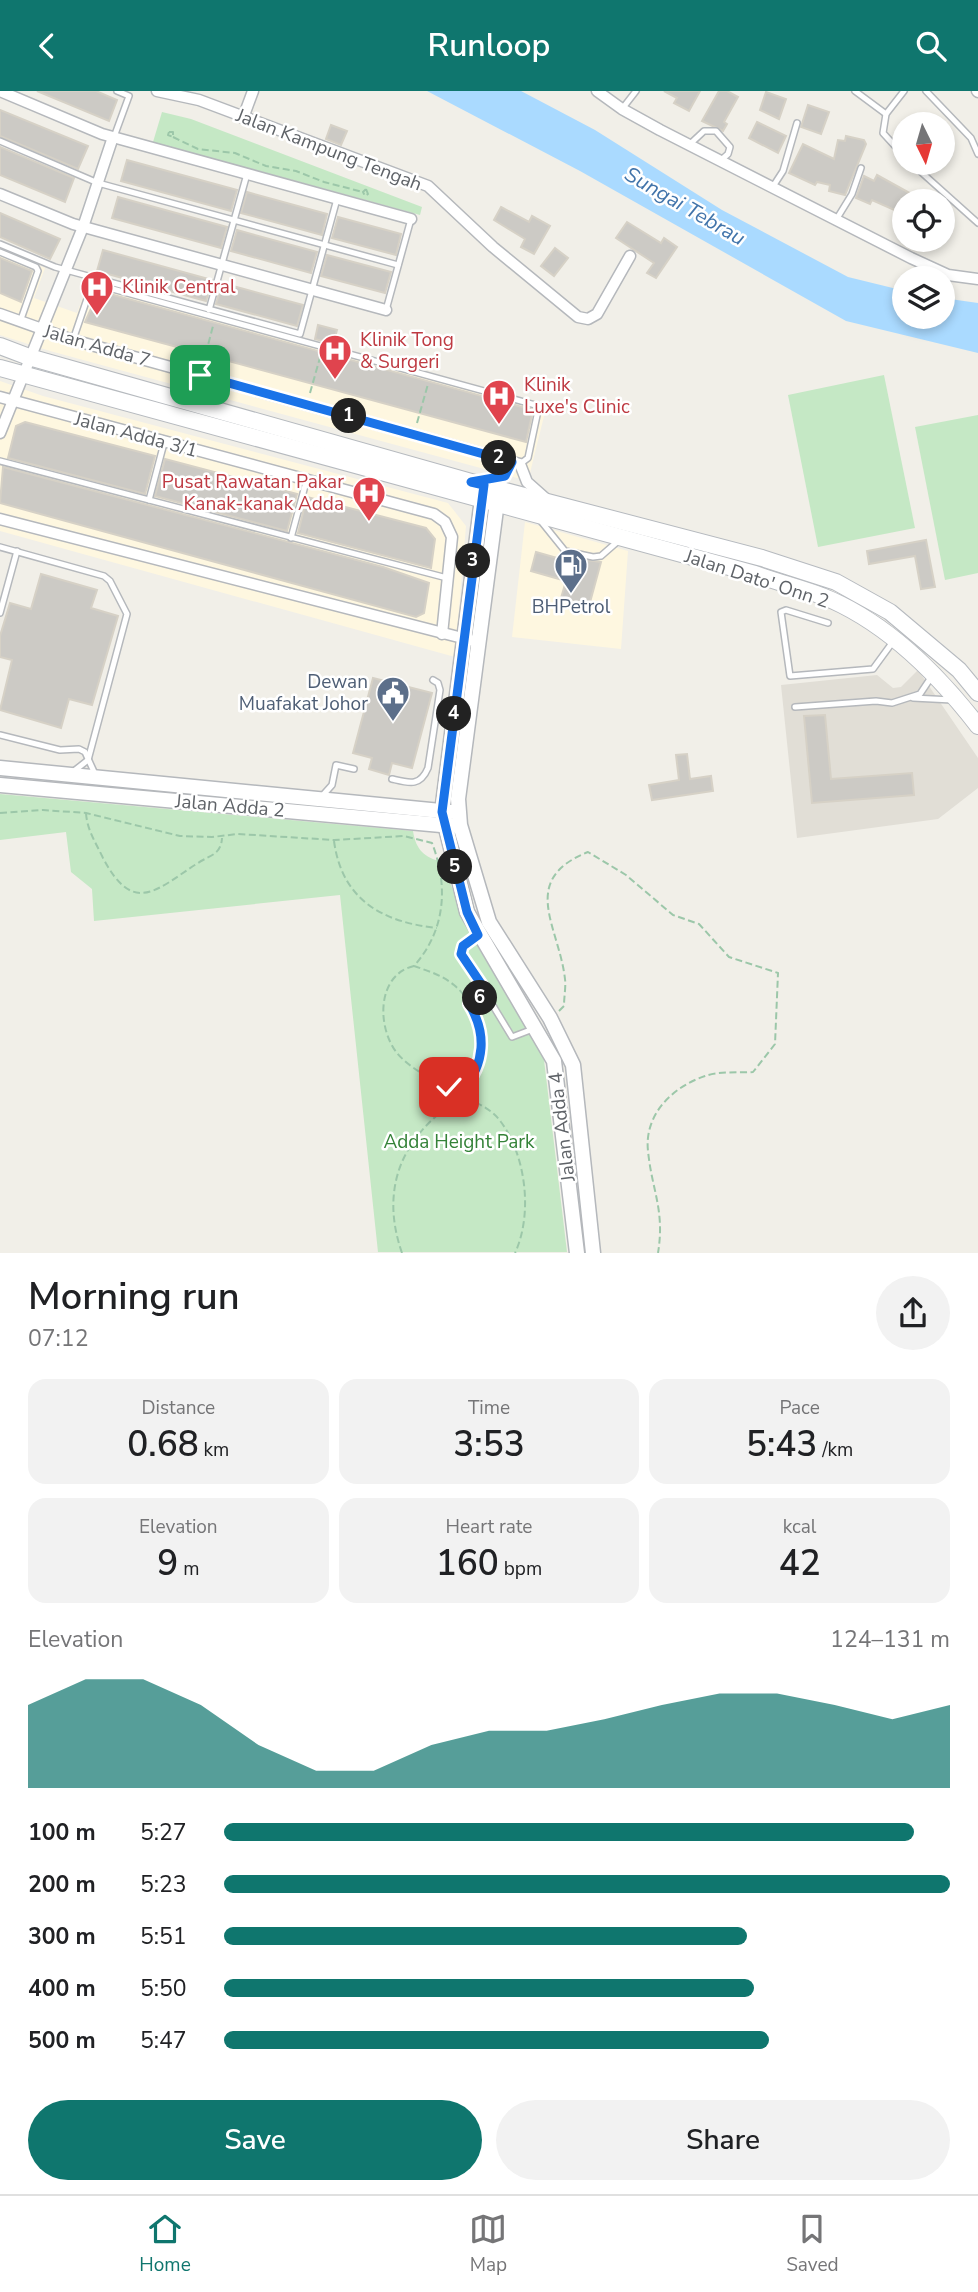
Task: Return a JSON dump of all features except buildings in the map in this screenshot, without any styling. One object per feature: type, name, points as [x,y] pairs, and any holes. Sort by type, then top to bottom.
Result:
[{"type":"main road","points":[[0,346],[29,357],[486,492]]},
{"type":"main road","points":[[0,368],[21,376],[486,492]]},
{"type":"main road","name":"Jalan Dato' Onn 2","points":[[486,492],[553,503],[762,558],[836,582],[890,613],[959,670],[978,693]]},
{"type":"main road","name":"Jalan Dato' Onn 2","points":[[486,492],[537,516],[755,574],[823,597],[862,617],[934,673],[978,726]]},
{"type":"street","points":[[0,91],[113,138],[411,219]]},
{"type":"street","name":"Jalan Kampung Tengah","points":[[157,91],[199,100],[428,186],[493,247],[578,317],[588,319],[597,314],[630,256]]},
{"type":"street","points":[[243,118],[253,91]]},
{"type":"street","points":[[597,91],[622,109],[836,220],[948,275],[978,279]]},
{"type":"street","points":[[0,433],[21,376],[67,271],[113,138]]},
{"type":"street","points":[[0,194],[83,227],[386,310]]},
{"type":"street","name":"Jalan Adda 7","points":[[0,314],[73,340],[516,463]]},
{"type":"street","name":"Jalan Adda 3/1","points":[[0,397],[434,515],[445,522],[452,537],[442,634]]},
{"type":"street","points":[[486,492],[516,463],[534,491],[553,503]]},
{"type":"street","name":"Jalan Adda 4","points":[[486,492],[463,639],[443,820],[467,912],[478,935],[549,1049],[557,1071],[577,1252]]},
{"type":"street","name":"Jalan Adda 4","points":[[486,492],[478,642],[459,818],[489,922],[550,1019],[573,1065],[593,1252]]},
{"type":"street","points":[[0,519],[478,642]]},
{"type":"street","name":"Jalan Adda 2","points":[[0,768],[403,808],[443,820]]},
{"type":"street","points":[[403,808],[435,803],[446,781]]},
{"type":"street","name":"Jalan Adda 2","points":[[0,785],[443,820],[459,818]]},
{"type":"lane","points":[[113,138],[129,96],[117,91]]},
{"type":"lane","points":[[622,109],[636,91]]},
{"type":"lane","points":[[855,91],[886,114]]},
{"type":"lane","points":[[892,143],[883,133],[886,114],[904,91]]},
{"type":"lane","points":[[926,91],[971,138],[978,154]]},
{"type":"lane","points":[[772,188],[783,171],[797,123]]},
{"type":"lane","points":[[689,145],[704,131],[716,131],[730,147],[728,154],[720,161]]},
{"type":"lane","points":[[0,141],[98,183],[398,265]]},
{"type":"lane","points":[[836,220],[852,194],[861,168]]},
{"type":"lane","points":[[209,310],[247,174]]},
{"type":"lane","points":[[924,175],[978,223]]},
{"type":"lane","points":[[0,244],[67,271],[300,334],[337,199]]},
{"type":"lane","points":[[386,310],[411,219]]},
{"type":"lane","points":[[0,251],[36,267],[38,271],[20,323]]},
{"type":"lane","points":[[73,340],[90,290],[98,285],[541,408],[528,458],[516,463]]},
{"type":"lane","points":[[149,500],[164,443]]},
{"type":"lane","points":[[0,461],[447,578]]},
{"type":"lane","points":[[291,538],[306,482]]},
{"type":"lane","points":[[537,516],[565,551],[601,556],[613,544],[624,540]]},
{"type":"lane","points":[[0,547],[104,576],[110,581],[127,614],[88,760],[68,775]]},
{"type":"lane","points":[[0,614],[17,551]]},
{"type":"lane","points":[[828,623],[786,610],[781,612],[790,676],[873,669],[894,640]]},
{"type":"lane","points":[[914,698],[934,673]]},
{"type":"lane","points":[[392,779],[411,783],[424,779],[440,690],[438,683],[433,680]]},
{"type":"lane","points":[[795,706],[876,701],[892,703],[914,698],[959,701]]},
{"type":"lane","points":[[0,735],[60,750],[79,749],[85,752],[92,771],[100,778]]},
{"type":"lane","points":[[272,795],[281,792],[318,797],[332,785],[337,765],[354,769]]},
{"type":"lane","points":[[332,785],[338,797],[374,806]]},
{"type":"lane","points":[[478,935],[461,949],[512,1037],[536,1027]]},
{"type":"path","points":[[173,137],[198,149],[235,153],[265,166],[296,171],[324,182],[363,192]]},
{"type":"path","points":[[200,375],[215,318]]},
{"type":"path","points":[[306,404],[323,347]]},
{"type":"path","points":[[414,435],[430,377]]},
{"type":"path","points":[[0,813],[43,810],[86,813],[180,836],[222,837],[238,834],[334,840],[404,836],[432,843],[442,885],[443,910],[438,928],[427,951],[414,966],[397,974],[385,990],[383,1010],[387,1038],[413,1068],[457,1091],[463,1089],[481,1060],[482,1045],[469,1004],[454,985],[435,973],[414,966]]},
{"type":"path","points":[[86,813],[86,826],[110,872],[125,889],[144,893],[164,888],[201,861],[215,855],[221,847],[222,837]]},
{"type":"path","points":[[334,840],[336,853],[356,894],[372,910],[401,921],[438,928]]},
{"type":"path","points":[[550,1019],[564,1006],[565,979],[547,915],[552,878],[565,861],[588,852],[626,875],[673,915],[699,924],[729,957],[778,973],[775,1044],[753,1072],[705,1076],[672,1094],[650,1119],[647,1150],[658,1194],[662,1228],[658,1252]]},
{"type":"path","points":[[469,1004],[488,994]]},
{"type":"path","points":[[463,1089],[466,1098]]},
{"type":"path","points":[[457,1091],[459,1099]]},
{"type":"path","points":[[402,1252],[394,1212],[397,1178],[405,1151],[420,1130],[459,1099],[466,1098],[485,1106],[501,1122],[520,1165],[526,1219],[515,1252]]},
{"type":"shaded area","points":[[0,248],[45,268],[34,298],[77,313],[89,281],[547,404],[528,481],[0,335]]},
{"type":"shaded area","points":[[0,381],[43,396],[448,503],[466,526],[455,657],[0,531]]},
{"type":"shaded area","points":[[525,522],[628,551],[621,649],[512,637]]},
{"type":"shaded area","points":[[918,670],[978,758],[978,788],[938,819],[797,838],[781,685],[877,675],[893,688],[901,687]]},
{"type":"green space","points":[[162,112],[191,119],[422,207],[420,215],[153,142]]},
{"type":"green space","points":[[884,375],[915,528],[818,547],[788,395]]},
{"type":"green space","points":[[978,415],[978,573],[945,580],[915,427]]},
{"type":"green space","name":"Adda Height Park","points":[[0,794],[413,831],[422,852],[442,862],[470,934],[529,1029],[544,1060],[567,1252],[378,1252],[340,895],[94,921],[92,889],[71,872],[66,832],[0,840]]},
{"type":"water","name":"Sungai Tebrau","points":[[427,91],[521,91],[595,130],[722,210],[848,277],[892,288],[892,329],[955,329],[955,300],[978,303],[978,353],[846,321],[580,171]]},
{"type":"place","name":"Klinik Central","points":[[97,317]]},
{"type":"place","name":"Klinik Tong & Surgeri","points":[[335,381]]},
{"type":"place","name":"Klinik Luxe's Clinic","points":[[499,426]]},
{"type":"place","name":"Pusat Rawatan Pakar Kanak-kanak Adda","points":[[369,523]]},
{"type":"place","name":"BHPetrol","points":[[571,595]]},
{"type":"place","name":"Dewan Muafakat Johor","points":[[393,723]]},
{"type":"route","points":[[200,375],[512,462],[505,476],[501,478],[471,482],[484,485],[442,812],[467,912],[478,935],[463,946],[461,954],[488,994],[469,1004],[478,1025],[482,1045],[481,1060],[463,1089],[457,1091],[449,1087]]}]
